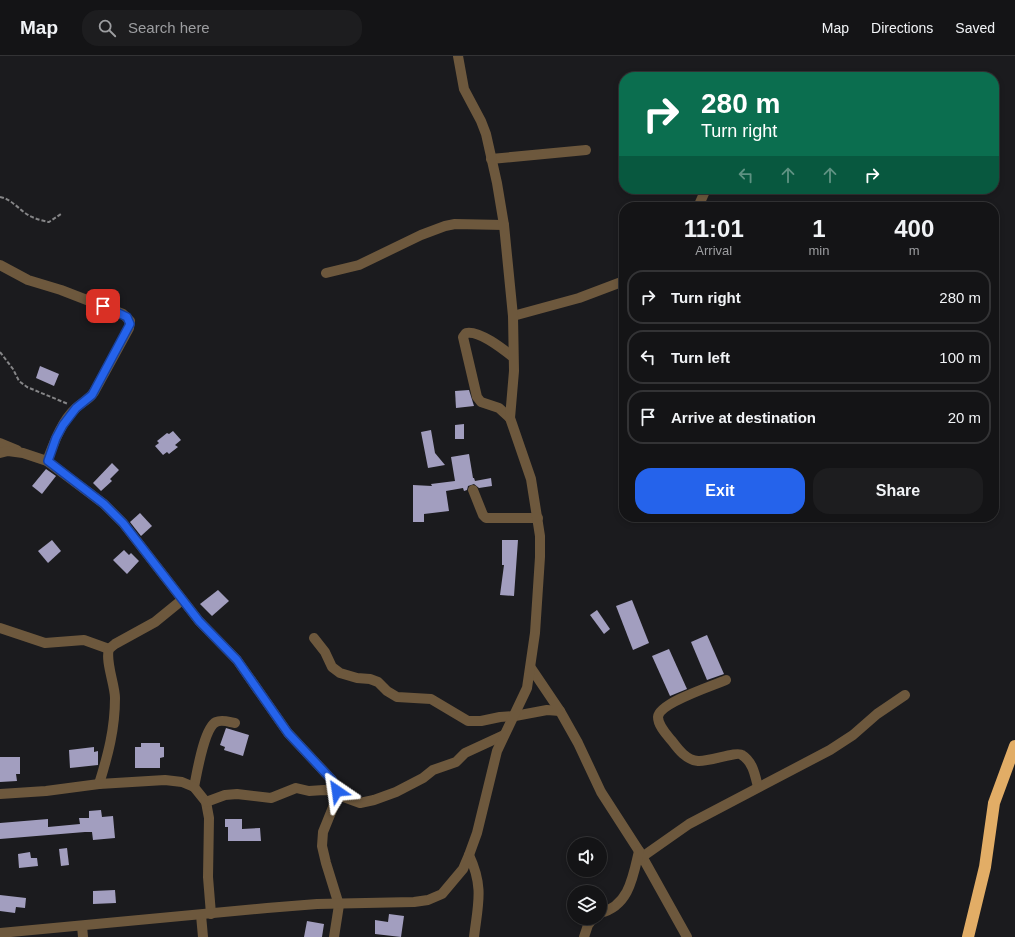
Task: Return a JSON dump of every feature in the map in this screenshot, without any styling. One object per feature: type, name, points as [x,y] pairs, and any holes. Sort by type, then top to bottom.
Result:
[{"type":"highway","points":[[968,937],[984,867],[994,803],[1015,746]]},
{"type":"street","points":[[0,934],[267,908],[390,904],[428,900],[442,894],[463,869],[477,833],[497,752],[527,688],[531,668],[540,557],[538,518],[532,479],[510,418],[513,357],[513,316],[504,225],[497,183],[482,121],[464,89],[458,56]]},
{"type":"street","points":[[491,159],[586,150]]},
{"type":"street","points":[[326,273],[359,265],[421,235],[445,226],[455,224],[504,225]]},
{"type":"street","points":[[0,265],[28,280],[90,301],[123,314],[129,319],[129,328],[92,395],[76,408],[56,438],[48,461]]},
{"type":"street","points":[[513,316],[579,298],[619,283]]},
{"type":"street","points":[[510,418],[499,408],[481,402],[477,397],[463,337],[466,333],[472,333],[496,344],[513,357]]},
{"type":"street","points":[[0,443],[23,453],[48,461],[104,504],[123,523],[199,621],[237,660],[288,733],[329,776],[338,793]]},
{"type":"street","points":[[0,454],[8,451],[23,453]]},
{"type":"street","points":[[473,490],[483,515],[486,518],[538,518]]},
{"type":"street","points":[[109,649],[115,644],[155,622],[182,600]]},
{"type":"street","points":[[0,628],[45,643],[84,640],[109,649]]},
{"type":"street","points":[[314,638],[326,652],[332,667],[340,673],[378,682],[387,691],[397,697],[430,699],[468,721],[481,722],[500,717],[548,710],[560,710]]},
{"type":"street","points":[[98,784],[114,732],[115,698],[109,662],[109,649]]},
{"type":"street","points":[[531,668],[560,710],[578,743],[601,792],[640,854],[687,937]]},
{"type":"street","points":[[726,680],[675,700],[662,708],[658,717],[661,727],[686,756],[696,761],[717,759],[735,752],[741,754],[754,768],[758,787]]},
{"type":"street","points":[[607,910],[616,907],[625,895],[632,880],[640,854],[689,824],[830,750],[853,735],[877,714],[905,695]]},
{"type":"street","points":[[194,787],[203,749],[212,725],[216,722],[224,721],[235,723]]},
{"type":"street","points":[[206,802],[225,795],[236,794],[271,798],[296,788],[309,791],[324,790],[338,793],[360,803],[374,800],[396,792],[423,778],[433,770],[456,762],[466,753],[504,735]]},
{"type":"street","points":[[0,794],[46,791],[98,784],[165,780],[182,782],[194,787],[206,802],[209,818],[208,877],[204,937]]},
{"type":"street","points":[[334,937],[339,905],[322,846],[322,832],[338,793]]},
{"type":"street","points":[[469,855],[475,867],[480,886],[474,937]]},
{"type":"street","points":[[584,937],[588,925]]},
{"type":"street","points":[[82,926],[83,937]]},
{"type":"path","points":[[0,197],[6,198],[30,216],[42,221],[49,222],[61,214]]},
{"type":"path","points":[[0,352],[13,369],[19,381],[27,387],[76,408]]},
{"type":"building","points":[[40,366],[59,374],[54,386],[36,378]]},
{"type":"building","points":[[469,390],[474,406],[456,408],[455,391]]},
{"type":"building","points":[[464,424],[464,439],[455,439],[455,425]]},
{"type":"building","points":[[431,430],[435,453],[445,465],[428,468],[421,432]]},
{"type":"building","points":[[173,431],[181,440],[175,445],[178,447],[169,454],[167,452],[163,455],[155,446],[159,443],[157,441],[167,433],[169,434]]},
{"type":"building","points":[[469,454],[473,478],[475,481],[491,478],[492,486],[479,488],[474,484],[468,486],[467,490],[464,491],[463,488],[446,491],[449,511],[424,514],[424,522],[413,522],[413,485],[432,486],[431,484],[455,481],[451,457]]},
{"type":"building","points":[[112,463],[119,470],[110,479],[112,481],[101,491],[93,483]]},
{"type":"building","points":[[46,469],[56,476],[42,494],[32,486]]},
{"type":"building","points":[[140,513],[152,526],[141,536],[130,522]]},
{"type":"building","points":[[52,540],[61,551],[48,563],[38,551]]},
{"type":"building","points":[[502,540],[518,540],[514,596],[500,595],[504,565],[502,565]]},
{"type":"building","points":[[124,550],[129,555],[131,553],[139,561],[127,574],[113,560]]},
{"type":"building","points":[[218,590],[229,601],[212,616],[200,604]]},
{"type":"building","points":[[632,600],[649,643],[633,650],[616,606]]},
{"type":"building","points":[[597,610],[610,629],[604,634],[590,615]]},
{"type":"building","points":[[707,635],[724,674],[707,680],[691,642]]},
{"type":"building","points":[[669,649],[687,689],[670,696],[652,656]]},
{"type":"building","points":[[226,728],[249,735],[243,756],[224,750],[225,747],[220,745]]},
{"type":"building","points":[[141,743],[160,743],[160,747],[164,747],[164,757],[160,758],[160,768],[135,768],[135,747],[141,747]]},
{"type":"building","points":[[94,747],[94,752],[98,751],[98,765],[70,768],[69,750]]},
{"type":"building","points":[[0,757],[20,757],[20,774],[16,774],[17,781],[0,782]]},
{"type":"building","points":[[101,810],[102,817],[113,816],[115,838],[93,840],[92,832],[85,832],[0,839],[0,823],[48,819],[48,827],[80,824],[79,818],[89,818],[89,811]]},
{"type":"building","points":[[225,819],[242,819],[242,829],[260,828],[261,841],[228,841],[228,827],[225,827]]},
{"type":"building","points":[[67,848],[69,865],[61,866],[59,849]]},
{"type":"building","points":[[30,852],[31,858],[37,858],[38,866],[19,868],[18,854]]},
{"type":"building","points":[[115,890],[116,903],[93,904],[93,891]]},
{"type":"building","points":[[0,895],[26,898],[25,908],[16,907],[15,913],[0,911]]},
{"type":"building","points":[[389,914],[404,916],[401,937],[375,934],[375,920],[388,922]]},
{"type":"building","points":[[307,921],[324,924],[322,937],[304,937]]},
{"type":"route","points":[[103,306],[127,317],[130,321],[129,328],[90,398],[71,413],[63,425],[56,438],[48,461],[104,504],[123,523],[199,621],[237,660],[288,733],[298,746],[332,780],[337,791]]}]
